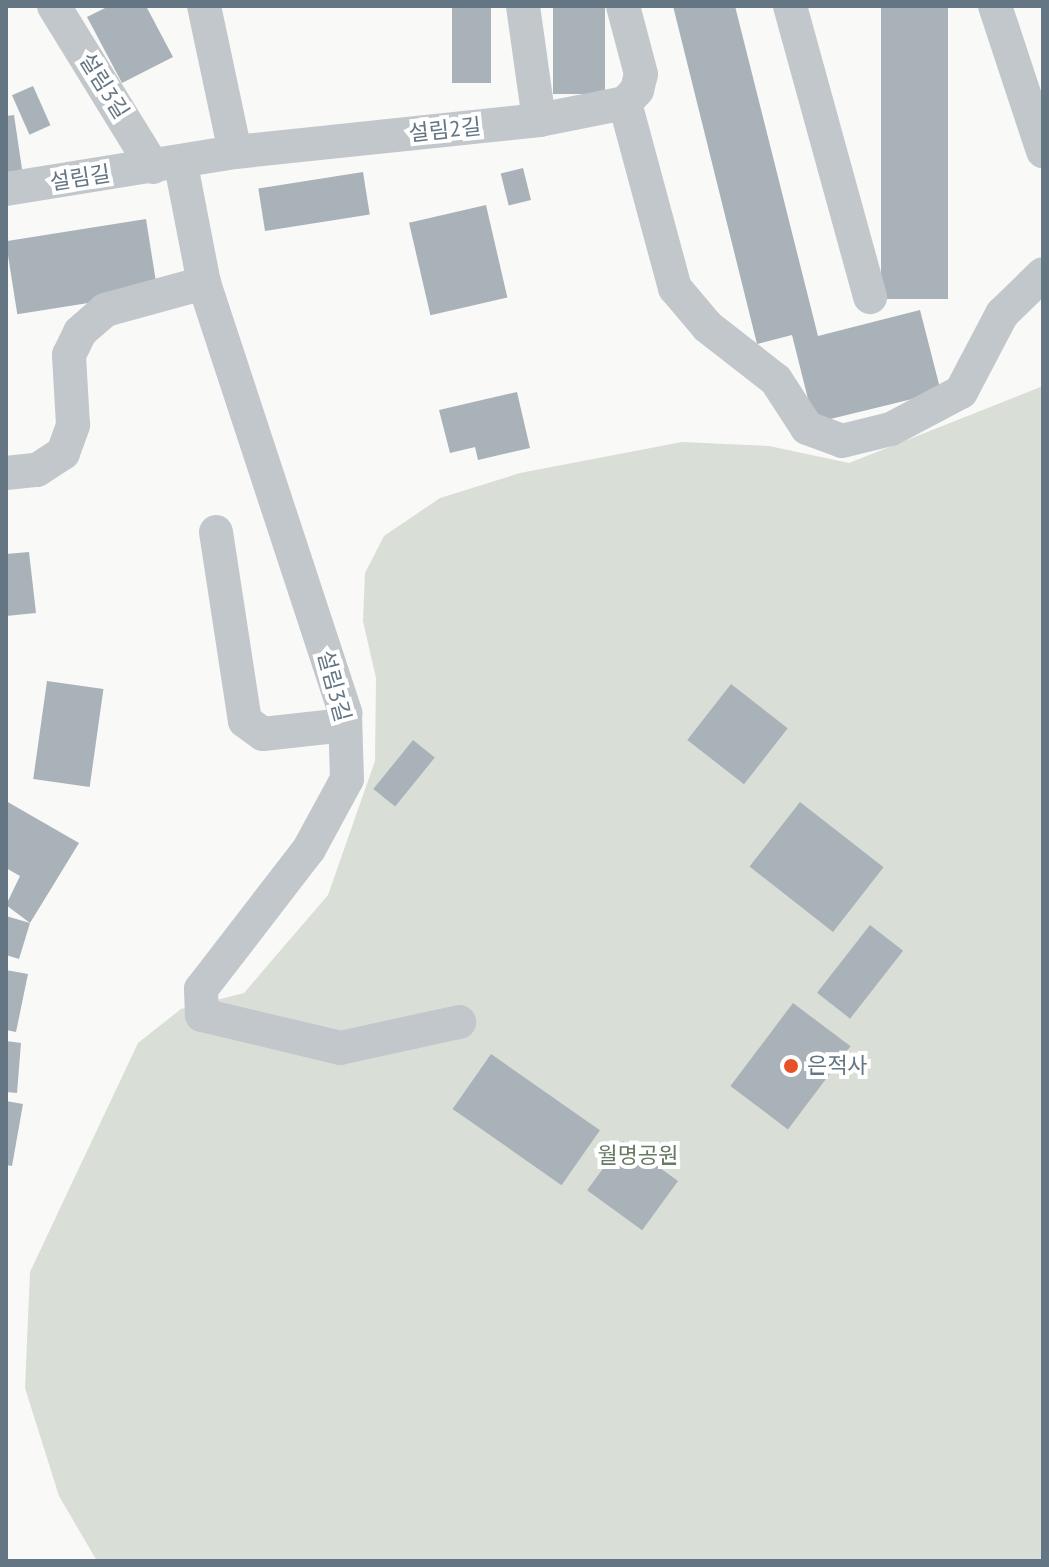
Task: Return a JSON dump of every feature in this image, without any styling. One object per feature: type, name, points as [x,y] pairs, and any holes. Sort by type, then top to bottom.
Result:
[{"type":"street","name":"설림3길","points":[[54,6],[167,166],[345,725],[347,779],[309,849],[201,989],[202,1015],[340,1048],[459,1022]]},
{"type":"street","points":[[204,6],[235,152]]},
{"type":"street","points":[[523,6],[539,120]]},
{"type":"street","points":[[623,6],[641,74],[625,103],[675,288],[708,327],[776,380],[807,428],[842,441],[891,429],[961,392],[1002,314],[1043,274]]},
{"type":"street","points":[[790,6],[870,297]]},
{"type":"street","points":[[995,6],[1043,151]]},
{"type":"street","name":"설림2길","points":[[167,166],[235,152],[539,120],[625,103]]},
{"type":"street","name":"설림길","points":[[6,189],[167,166]]},
{"type":"street","points":[[6,473],[37,470],[63,453],[73,425],[69,355],[80,332],[105,310],[204,283]]},
{"type":"street","points":[[216,532],[245,721],[263,734],[345,725]]},
{"type":"green space","name":"월명공원","points":[[1043,386],[1043,1561],[97,1561],[59,1496],[25,1388],[30,1272],[138,1043],[181,1009],[244,993],[328,895],[375,761],[376,678],[363,621],[365,573],[384,536],[440,498],[520,473],[682,442],[769,446],[849,463]]},
{"type":"building","points":[[109,6],[146,6],[173,57],[122,83],[87,17]]},
{"type":"building","points":[[452,6],[491,6],[491,83],[452,83]]},
{"type":"building","points":[[553,6],[605,6],[605,94],[553,94]]},
{"type":"building","points":[[673,6],[735,6],[818,336],[920,310],[941,392],[814,423],[792,335],[757,344]]},
{"type":"building","points":[[881,6],[948,6],[948,299],[881,299]]},
{"type":"building","points":[[33,86],[50,125],[29,135],[12,95]]},
{"type":"building","points":[[14,115],[23,176],[6,179],[6,116]]},
{"type":"building","points":[[523,168],[531,200],[509,206],[501,174]]},
{"type":"building","points":[[363,172],[370,214],[265,231],[258,189]]},
{"type":"building","points":[[486,205],[507,298],[430,315],[409,223]]},
{"type":"building","points":[[146,219],[158,292],[17,314],[6,241]]},
{"type":"building","points":[[517,392],[530,448],[478,460],[475,447],[450,453],[439,410]]},
{"type":"building","points":[[29,552],[36,613],[6,616],[6,554]]},
{"type":"building","points":[[47,681],[103,689],[90,787],[33,779]]},
{"type":"building","points":[[731,684],[788,728],[744,784],[687,740]]},
{"type":"building","points":[[413,740],[435,758],[395,807],[373,789]]},
{"type":"building","points":[[6,801],[79,843],[30,923],[6,905],[20,876],[6,868]]},
{"type":"building","points":[[800,802],[884,867],[833,932],[750,867]]},
{"type":"building","points":[[6,916],[30,923],[19,959],[6,955]]},
{"type":"building","points":[[870,925],[903,951],[850,1019],[817,993]]},
{"type":"building","points":[[6,970],[28,974],[16,1032],[6,1030]]},
{"type":"building","name":"은적사","points":[[793,1003],[851,1046],[788,1129],[730,1086]]},
{"type":"building","points":[[6,1041],[21,1043],[17,1093],[6,1092]]},
{"type":"building","points":[[491,1054],[600,1130],[562,1185],[453,1109]]},
{"type":"building","points":[[6,1101],[23,1104],[12,1166],[6,1165]]},
{"type":"building","points":[[623,1141],[678,1181],[642,1230],[587,1190]]},
{"type":"place","name":"은적사","points":[[791,1066]]}]
